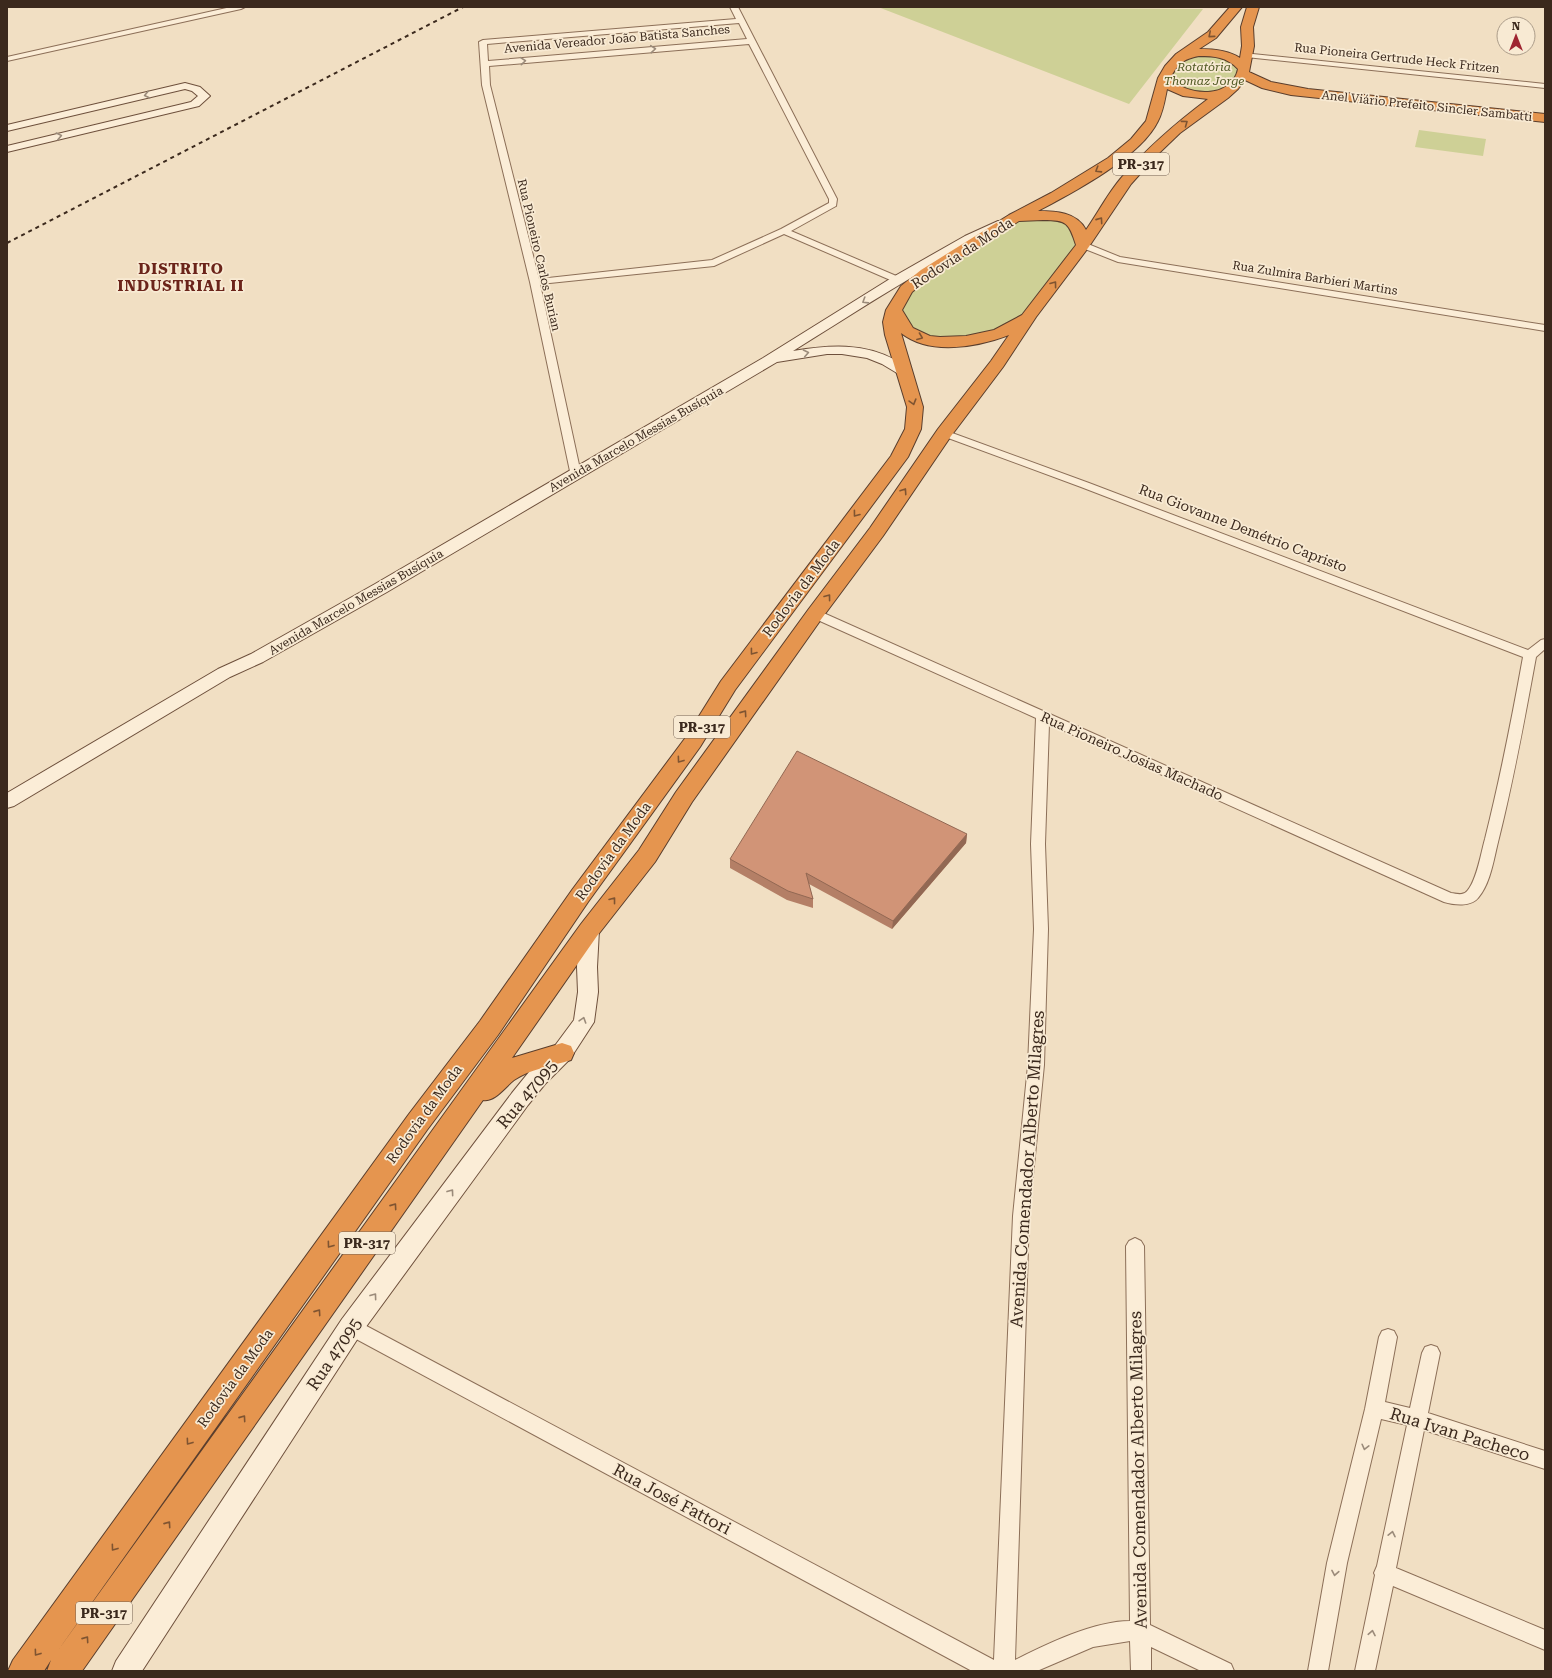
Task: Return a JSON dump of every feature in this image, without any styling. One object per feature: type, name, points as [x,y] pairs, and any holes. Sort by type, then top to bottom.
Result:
[{"type":"highway","name":"PR-317","points":[[1164,78],[1169,69],[1180,58],[1212,36],[1236,7]]},
{"type":"highway","name":"PR-317","points":[[1225,94],[1234,86],[1244,71],[1248,46],[1247,27],[1253,7]]},
{"type":"highway","name":"Anel Viário Prefeito Sincler Sambatti","points":[[1180,58],[1202,53],[1218,54],[1233,58],[1240,64],[1244,71],[1262,84],[1274,88],[1308,93],[1545,118]]},
{"type":"highway","name":"Anel Viário Prefeito Sincler Sambatti","points":[[1164,78],[1169,86],[1184,93],[1198,95],[1308,93]]},
{"type":"highway","name":"Rodovia da Moda","points":[[24,1671],[418,1122],[489,1028],[580,896],[693,742],[728,686],[899,457],[913,429],[914,407],[902,370],[893,335],[892,322],[894,310],[906,289],[926,273],[1014,218],[1113,161],[1136,142],[1152,121],[1164,78]]},
{"type":"highway","name":"Rodovia da Moda","points":[[63,1671],[589,930],[647,856],[684,797],[815,614],[877,532],[944,433],[997,364],[1030,315],[1083,245],[1126,182],[1151,152],[1175,130],[1225,94]]},
{"type":"highway","points":[[1014,218],[1046,215],[1068,220],[1079,229],[1079,236],[1083,245]]},
{"type":"highway","points":[[894,310],[901,324],[916,336],[930,341],[947,342],[973,340],[1002,333],[1030,315]]},
{"type":"highway","points":[[461,1111],[505,1073],[517,1066],[562,1053]]},
{"type":"street","points":[[7,59],[241,7]]},
{"type":"street","points":[[535,282],[714,263],[784,231],[833,204],[833,199],[734,7]]},
{"type":"street","name":"Avenida Vereador João Batista Sanches","points":[[483,42],[740,21]]},
{"type":"street","name":"Avenida Vereador João Batista Sanches","points":[[484,64],[752,41]]},
{"type":"street","name":"Rua Pioneiro Carlos Burian","points":[[483,42],[486,85],[535,282],[575,474]]},
{"type":"street","name":"Rua Pioneira Gertrude Heck Fritzen","points":[[1246,55],[1545,86]]},
{"type":"street","points":[[7,128],[185,86],[196,89],[205,96],[195,104],[7,149]]},
{"type":"street","points":[[21,124],[37,141]]},
{"type":"street","name":"Avenida Marcelo Messias Busíquia","points":[[7,801],[101,752],[232,677],[257,658],[381,588],[768,361],[898,280],[989,229],[1014,218]]},
{"type":"street","points":[[784,231],[898,280]]},
{"type":"street","name":"Rua Zulmira Barbieri Martins","points":[[1083,245],[1118,258],[1545,328]]},
{"type":"street","points":[[839,317],[829,332],[830,338],[848,349]]},
{"type":"street","points":[[768,361],[820,350],[848,349],[876,355],[889,361],[902,370]]},
{"type":"street","name":"Rua Giovanne Demétrio Capristo","points":[[944,433],[1128,501],[1530,654]]},
{"type":"street","name":"Rua Pioneiro Josias Machado","points":[[815,614],[1449,898],[1465,899],[1473,895],[1478,890],[1494,832],[1530,654]]},
{"type":"street","points":[[1530,654],[1545,643]]},
{"type":"street","name":"Avenida Comendador Alberto Milagres","points":[[1004,1671],[1021,1216],[1036,1065],[1041,929],[1038,844],[1043,716]]},
{"type":"street","name":"Avenida Marcelo Messias Busíquia","points":[[7,812],[101,752]]},
{"type":"street","name":"Rua 47095","points":[[126,1671],[351,1328],[520,1099],[537,1078],[562,1053],[584,1022],[588,992],[587,967],[589,930]]},
{"type":"street","name":"Avenida Comendador Alberto Milagres","points":[[1135,1246],[1141,1671]]},
{"type":"street","name":"Rua José Fattori","points":[[351,1328],[993,1671]]},
{"type":"street","points":[[1318,1671],[1337,1563],[1374,1409],[1388,1337]]},
{"type":"street","points":[[1364,1671],[1416,1418],[1431,1353]]},
{"type":"street","name":"Rua Ivan Pacheco","points":[[1374,1409],[1416,1418],[1545,1460]]},
{"type":"street","points":[[1384,1573],[1545,1640]]},
{"type":"street","points":[[1015,1671],[1041,1658],[1093,1637],[1124,1631],[1140,1631],[1224,1671]]},
{"type":"green space","points":[[878,7],[1203,9],[1129,104]]},
{"type":"green space","name":"Rotatória Thomaz Jorge","points":[[1213,53],[1244,69],[1226,93],[1198,95],[1169,86],[1169,69],[1180,57]]},
{"type":"green space","points":[[1419,130],[1486,139],[1483,156],[1415,147]]},
{"type":"green space","points":[[1014,218],[1067,220],[1083,245],[1030,315],[1002,333],[930,341],[901,324],[899,300],[906,289]]},
{"type":"building","points":[[797,751],[967,834],[893,921],[806,873],[813,899],[788,891],[730,859]]},
{"type":"railway","points":[[7,243],[463,7]]},
{"type":"district","name":"DISTRITO INDUSTRIAL II","points":[[181,278]]}]
